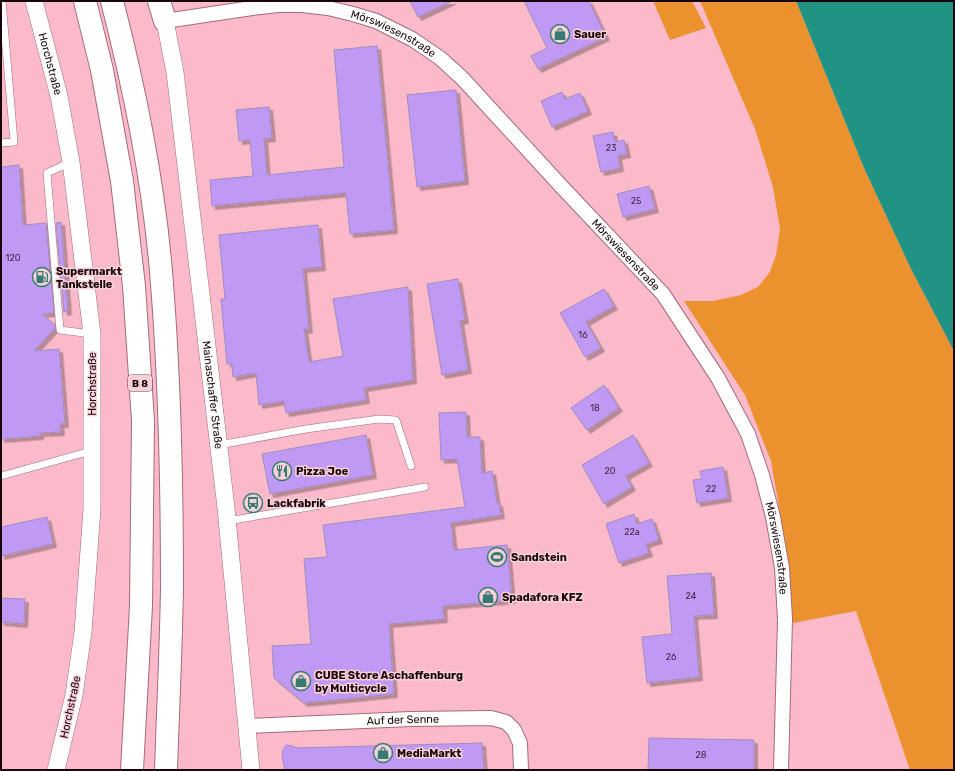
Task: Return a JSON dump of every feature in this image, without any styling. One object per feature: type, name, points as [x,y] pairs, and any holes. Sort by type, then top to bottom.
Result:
[{"type":"highway","name":"B 8","points":[[85,1],[102,70],[122,181],[134,286],[143,421],[141,606],[132,770]]},
{"type":"highway","name":"B 8","points":[[112,1],[129,65],[146,154],[162,283],[170,422],[172,588],[166,770]]},
{"type":"street","name":"Horchstraße","points":[[34,1],[59,96],[71,162],[92,334],[92,509],[83,632],[74,695],[56,770]]},
{"type":"street","name":"Mörswiesenstraße","points":[[162,11],[252,8],[278,5],[329,5],[376,21],[412,39],[440,58],[462,78],[560,186],[663,294],[718,378],[748,434],[762,475],[773,517],[782,568],[785,619],[782,770]]},
{"type":"street","name":"Mainaschaffer Straße","points":[[162,11],[175,72],[219,445],[251,770]]},
{"type":"street","name":"Auf der Senne","points":[[246,726],[411,719],[491,718],[506,722],[514,730],[520,743],[521,770]]},
{"type":"lane","points":[[1,143],[14,142],[2,1]]},
{"type":"lane","points":[[71,162],[47,173],[60,330],[92,334]]},
{"type":"lane","points":[[219,445],[306,429],[379,419],[396,420],[411,466]]},
{"type":"lane","points":[[1,476],[92,451]]},
{"type":"lane","points":[[227,521],[425,487]]},
{"type":"shaded area","points":[[653,1],[692,1],[706,28],[670,40]]},
{"type":"shaded area","points":[[700,1],[796,1],[864,168],[911,269],[954,351],[954,770],[910,770],[856,611],[793,623],[784,535],[771,461],[745,395],[684,301],[713,301],[741,295],[758,287],[770,272],[776,255],[780,229],[773,187],[755,129]]},
{"type":"shaded area","points":[[796,1],[954,1],[954,351],[911,269],[864,168]]},
{"type":"building","points":[[410,1],[452,1],[418,17]]},
{"type":"building","points":[[524,1],[589,1],[606,37],[538,69],[531,56],[547,48]]},
{"type":"building","points":[[377,46],[394,230],[350,234],[346,193],[212,206],[210,180],[253,176],[250,140],[239,141],[236,110],[269,107],[272,138],[264,139],[267,175],[344,167],[334,50]]},
{"type":"building","points":[[456,90],[465,181],[417,187],[407,95]]},
{"type":"building","points":[[562,92],[565,99],[580,93],[588,111],[552,127],[541,101]]},
{"type":"building","points":[[613,132],[615,142],[624,140],[627,154],[618,156],[620,168],[601,172],[593,136]]},
{"type":"building","points":[[19,165],[23,225],[46,223],[54,313],[42,314],[55,325],[55,328],[34,351],[59,349],[65,424],[60,424],[61,432],[40,433],[40,436],[1,439],[1,167]]},
{"type":"building","points":[[649,186],[655,209],[623,217],[617,194]]},
{"type":"building","points":[[61,222],[68,311],[64,312],[56,223]]},
{"type":"building","points":[[318,225],[322,267],[303,269],[309,330],[304,329],[309,362],[343,356],[333,299],[408,287],[413,380],[364,388],[366,400],[286,413],[284,401],[259,405],[256,373],[233,377],[232,364],[227,364],[221,299],[225,299],[219,235]]},
{"type":"building","points":[[458,279],[465,320],[460,321],[468,370],[442,375],[427,284]]},
{"type":"building","points":[[604,289],[614,306],[586,322],[601,348],[585,357],[560,313]]},
{"type":"building","points":[[604,385],[619,408],[587,430],[571,408]]},
{"type":"building","points":[[466,412],[467,437],[480,437],[482,473],[492,471],[497,503],[499,503],[501,515],[451,523],[454,550],[507,545],[512,600],[443,606],[444,619],[389,624],[394,694],[304,703],[274,678],[272,646],[311,644],[304,559],[327,557],[323,525],[465,507],[457,459],[441,460],[439,413]]},
{"type":"building","points":[[366,435],[373,475],[270,494],[262,454]]},
{"type":"building","points":[[633,435],[649,463],[626,476],[632,487],[604,504],[582,465]]},
{"type":"building","points":[[723,467],[728,498],[697,503],[693,480],[702,479],[700,471]]},
{"type":"building","points":[[634,514],[637,524],[652,519],[659,540],[646,544],[649,553],[619,563],[606,524]]},
{"type":"building","points":[[47,517],[53,544],[1,556],[1,527]]},
{"type":"building","points":[[711,573],[714,615],[694,616],[699,677],[647,683],[642,637],[672,634],[667,576]]},
{"type":"building","points":[[1,598],[25,599],[24,624],[1,622]]},
{"type":"building","points":[[649,738],[754,740],[754,770],[648,770]]},
{"type":"building","name":"MediaMarkt","points":[[482,743],[484,770],[285,770],[282,757],[283,750],[286,745],[297,748]]},
{"type":"place","name":"Sauer","points":[[560,34]]},
{"type":"place","name":"Supermarkt Tankstelle","points":[[42,277]]},
{"type":"place","name":"Pizza Joe","points":[[282,471]]},
{"type":"place","name":"Lackfabrik","points":[[253,503]]},
{"type":"place","name":"Sandstein","points":[[497,557]]},
{"type":"place","name":"Spadafora KFZ","points":[[488,597]]},
{"type":"place","name":"CUBE Store Aschaffenburg by Multicycle","points":[[301,681]]},
{"type":"place","name":"MediaMarkt","points":[[383,753]]}]
